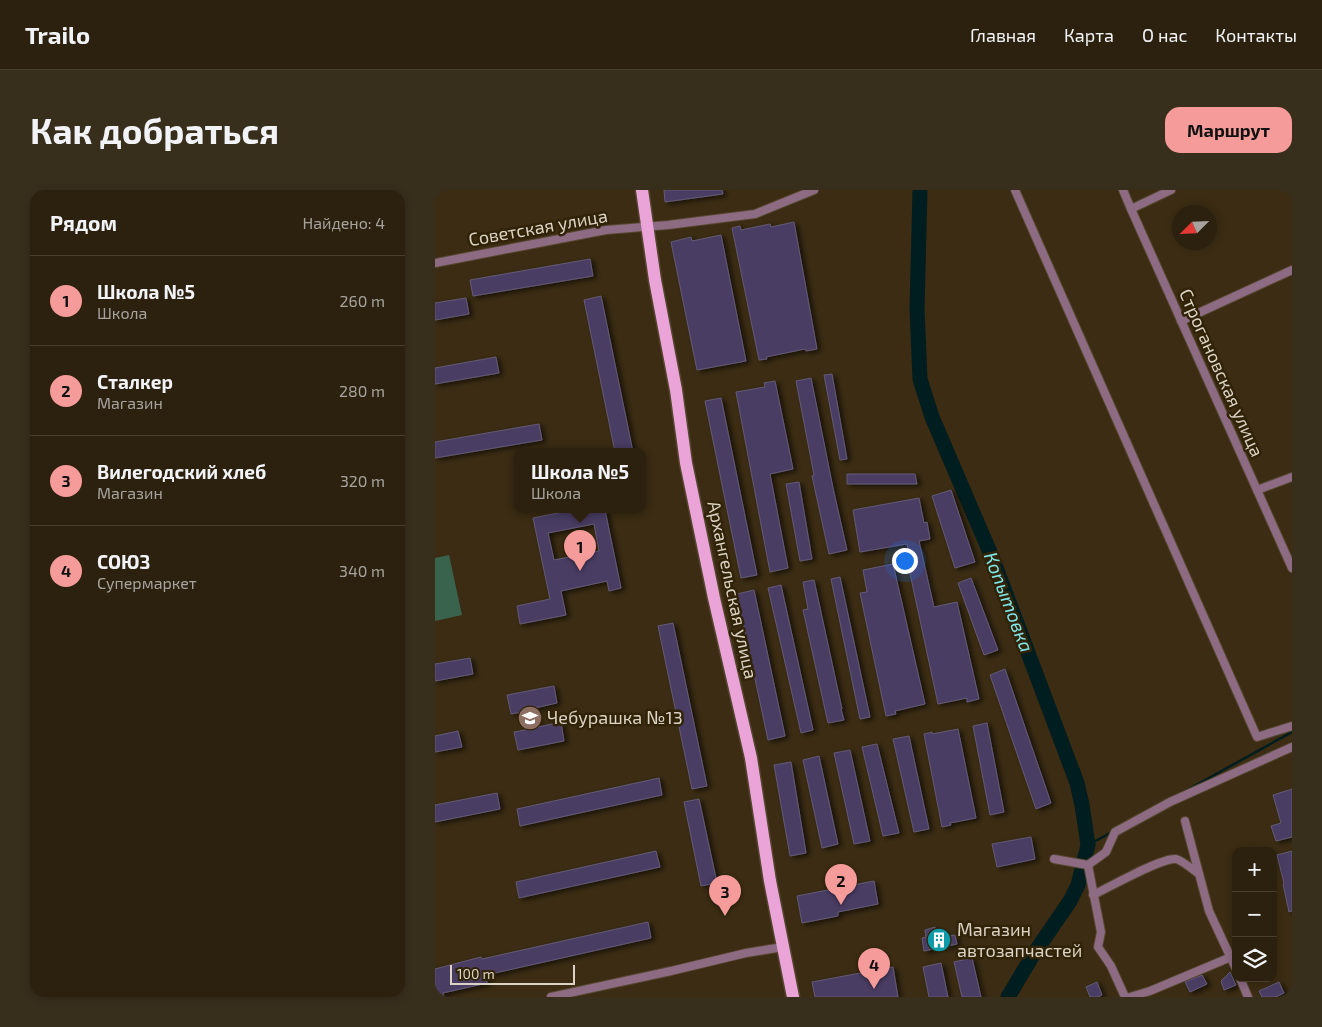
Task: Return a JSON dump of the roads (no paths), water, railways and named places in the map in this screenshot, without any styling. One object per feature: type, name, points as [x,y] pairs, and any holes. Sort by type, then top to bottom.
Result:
[{"type":"main road","name":"Архангельская улица","points":[[642,190],[687,463],[714,598],[751,758],[770,881],[793,997]]},
{"type":"street","name":"Советская улица","points":[[435,262],[606,230],[755,214],[814,190]]},
{"type":"street","points":[[1015,190],[1257,736],[1292,726]]},
{"type":"street","name":"Строгановская улица","points":[[1123,190],[1292,568]]},
{"type":"street","points":[[1131,209],[1171,190]]},
{"type":"street","points":[[1181,321],[1292,270]]},
{"type":"street","points":[[1257,490],[1292,477]]},
{"type":"street","points":[[1054,859],[1087,865],[1106,852],[1115,832],[1170,802],[1292,748]]},
{"type":"street","points":[[1131,997],[1231,957],[1209,911],[1185,821]]},
{"type":"street","points":[[1092,894],[1166,860],[1177,859],[1199,874]]},
{"type":"street","points":[[1087,865],[1101,932],[1099,947],[1111,966],[1125,997]]},
{"type":"street","points":[[551,997],[746,953],[783,947]]},
{"type":"street","points":[[1242,982],[1248,997]]},
{"type":"waterway","name":"Копытовка","points":[[920,190],[917,309],[920,379],[932,417],[992,557],[1077,783],[1088,845],[1078,885],[1070,901],[1033,955],[1008,997]]},
{"type":"waterway","points":[[1180,794],[1292,732]]},
{"type":"waterway","points":[[1088,845],[1112,832]]},
{"type":"place","name":"Школа №5","points":[[580,571]]},
{"type":"place","name":"Чебурашка №13","points":[[530,718]]},
{"type":"place","name":"Сталкер","points":[[841,905]]},
{"type":"place","name":"Вилегодский хлеб","points":[[725,916]]},
{"type":"place","name":"Магазин автозапчастей","points":[[939,940]]},
{"type":"place","name":"СОЮЗ","points":[[874,989]]}]
